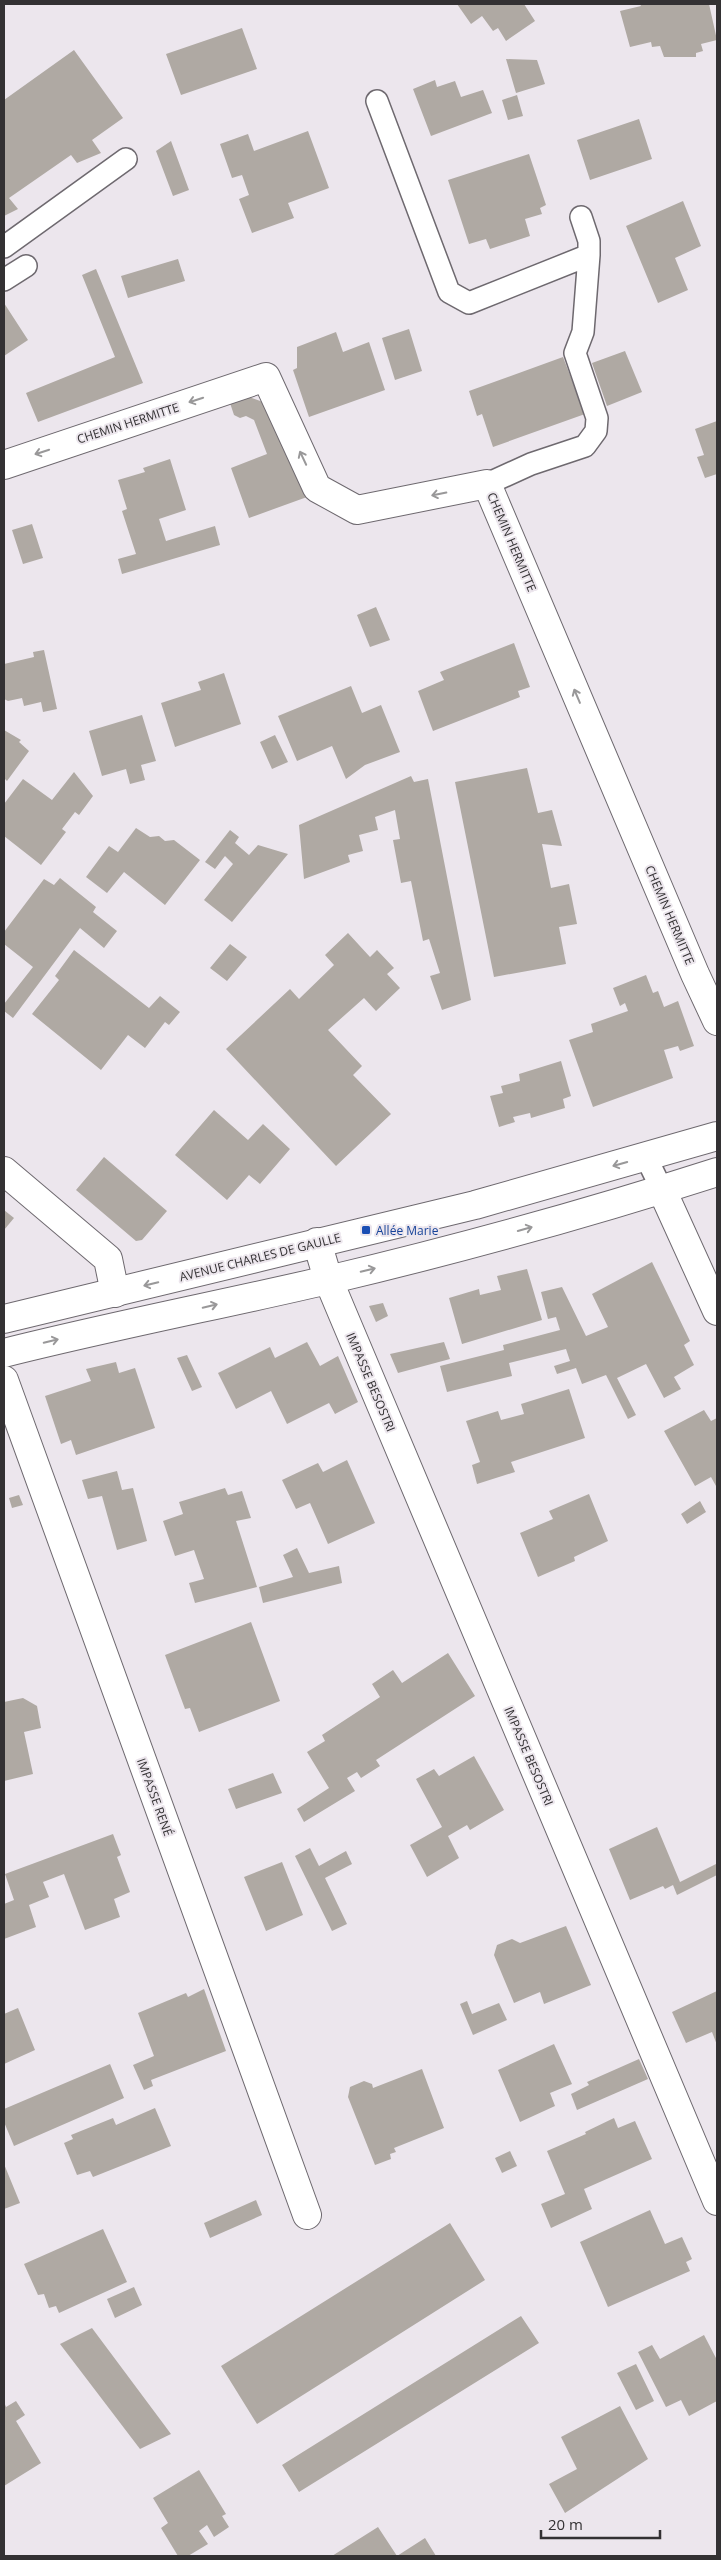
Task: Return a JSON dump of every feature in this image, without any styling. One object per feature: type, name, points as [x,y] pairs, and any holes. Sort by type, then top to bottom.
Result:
[{"type":"street","name":"CHEMIN HERMITTE","points":[[4,465],[266,377],[318,488],[357,510],[487,484],[717,1021]]},
{"type":"street","name":"AVENUE CHARLES DE GAULLE","points":[[4,1319],[475,1205],[717,1136]]},
{"type":"street","points":[[4,1170],[108,1259],[115,1293]]},
{"type":"street","points":[[4,1353],[328,1280],[492,1239],[662,1190],[717,1172]]},
{"type":"street","points":[[662,1190],[717,1311]]},
{"type":"street","name":"IMPASSE BESOSTRI","points":[[317,1242],[328,1280],[717,2201]]},
{"type":"street","name":"IMPASSE RENÉ","points":[[4,1380],[307,2215]]},
{"type":"lane","points":[[377,101],[449,292],[469,303],[589,255]]},
{"type":"lane","points":[[4,246],[126,159]]},
{"type":"lane","points":[[487,484],[531,464],[585,446],[596,431],[596,418],[575,353],[583,332],[589,255],[589,241],[581,217]]},
{"type":"lane","points":[[4,280],[26,266]]},
{"type":"lane","points":[[646,1157],[662,1190]]},
{"type":"building","points":[[457,4],[524,4],[535,21],[506,41],[498,28],[493,31],[482,16],[471,24]]},
{"type":"building","points":[[640,4],[709,4],[717,40],[701,44],[703,51],[696,53],[696,57],[664,57],[660,46],[652,47],[651,42],[630,47],[620,11],[641,6]]},
{"type":"building","points":[[242,28],[257,69],[181,95],[166,54]]},
{"type":"building","points":[[74,50],[123,118],[92,140],[101,153],[77,163],[71,155],[9,198],[18,209],[4,216],[4,100]]},
{"type":"building","points":[[506,59],[537,60],[545,84],[516,93]]},
{"type":"building","points":[[435,80],[437,87],[455,81],[461,97],[483,90],[492,113],[431,136],[413,89]]},
{"type":"building","points":[[517,95],[523,116],[508,120],[502,100]]},
{"type":"building","points":[[639,119],[652,159],[590,180],[577,140]]},
{"type":"building","points":[[308,131],[329,188],[288,203],[294,218],[252,233],[239,199],[249,195],[242,175],[232,178],[220,144],[248,134],[254,151]]},
{"type":"building","points":[[171,141],[189,190],[173,196],[156,151]]},
{"type":"building","points":[[529,154],[546,205],[540,208],[542,214],[525,219],[530,236],[490,249],[486,239],[469,244],[448,180]]},
{"type":"building","points":[[683,201],[701,246],[675,258],[688,290],[658,303],[626,226]]},
{"type":"building","points":[[178,259],[185,281],[128,298],[121,276]]},
{"type":"building","points":[[96,269],[143,383],[38,422],[26,393],[115,357],[82,275]]},
{"type":"building","points":[[4,303],[28,340],[4,356]]},
{"type":"building","points":[[409,329],[422,371],[395,380],[382,338]]},
{"type":"building","points":[[336,332],[343,352],[369,342],[385,390],[309,417],[293,370],[297,368],[297,347]]},
{"type":"building","points":[[625,351],[642,392],[607,406],[592,363]]},
{"type":"building","points":[[563,357],[585,414],[493,447],[482,414],[477,416],[469,391]]},
{"type":"building","points":[[249,397],[263,402],[269,409],[307,497],[249,518],[231,468],[267,454],[254,420],[246,416],[240,418],[234,415],[230,403]]},
{"type":"building","points":[[717,421],[717,474],[705,478],[697,457],[704,455],[695,429]]},
{"type":"building","points":[[170,459],[186,510],[159,519],[166,541],[215,526],[220,545],[122,574],[118,559],[136,554],[122,511],[127,509],[118,480],[145,472],[143,468]]},
{"type":"building","points":[[32,524],[43,558],[23,564],[12,530]]},
{"type":"building","points":[[376,607],[390,640],[370,647],[357,615]]},
{"type":"building","points":[[514,643],[530,687],[518,691],[520,697],[433,731],[418,691],[444,680],[440,672]]},
{"type":"building","points":[[44,650],[57,709],[43,712],[41,702],[24,706],[22,698],[8,701],[4,699],[4,664],[34,657],[33,652]]},
{"type":"building","points":[[224,673],[241,724],[175,747],[161,703],[201,690],[198,682]]},
{"type":"building","points":[[351,686],[362,713],[381,705],[400,752],[365,765],[346,779],[332,746],[297,761],[278,716]]},
{"type":"building","points":[[142,715],[156,761],[141,765],[145,780],[130,784],[126,769],[102,776],[89,731]]},
{"type":"building","points":[[4,730],[21,740],[19,742],[29,751],[7,781],[4,778]]},
{"type":"building","points":[[275,735],[288,762],[272,769],[260,742]]},
{"type":"building","points":[[527,768],[538,813],[552,810],[562,846],[542,844],[551,888],[569,884],[577,924],[559,927],[566,964],[494,977],[455,782]]},
{"type":"building","points":[[74,772],[93,796],[79,815],[75,812],[62,829],[66,832],[41,865],[4,836],[4,804],[23,779],[52,800]]},
{"type":"building","points":[[411,776],[414,782],[428,779],[471,1000],[442,1010],[430,976],[440,973],[429,939],[423,941],[411,881],[401,883],[393,840],[400,839],[395,810],[375,817],[378,830],[359,835],[363,851],[348,855],[350,862],[304,879],[299,825]]},
{"type":"building","points":[[136,828],[150,837],[159,836],[165,841],[174,840],[200,860],[165,905],[124,872],[107,893],[86,877],[109,846],[118,852]]},
{"type":"building","points":[[230,830],[239,837],[235,843],[249,855],[258,845],[288,854],[232,922],[204,900],[233,864],[225,856],[215,869],[205,862]]},
{"type":"building","points":[[60,878],[96,907],[93,912],[117,931],[104,948],[80,928],[13,1018],[4,1011],[4,1004],[33,967],[4,944],[4,932],[44,879],[54,885]]},
{"type":"building","points":[[348,933],[370,957],[377,950],[394,968],[387,974],[400,988],[376,1011],[364,998],[328,1030],[362,1066],[353,1075],[391,1114],[336,1166],[226,1049],[290,989],[299,999],[334,965],[325,955]]},
{"type":"building","points":[[230,944],[247,957],[227,981],[210,968]]},
{"type":"building","points":[[74,950],[149,1008],[160,996],[180,1012],[169,1025],[165,1022],[145,1048],[128,1035],[101,1070],[32,1014],[59,980],[55,976]]},
{"type":"building","points":[[646,975],[653,993],[658,991],[664,1007],[678,1001],[694,1046],[680,1051],[678,1046],[664,1050],[673,1078],[593,1107],[569,1040],[593,1032],[591,1024],[628,1011],[625,1003],[620,1006],[613,988]]},
{"type":"building","points":[[561,1061],[571,1096],[563,1099],[565,1108],[531,1118],[530,1113],[513,1117],[515,1122],[499,1127],[490,1096],[503,1093],[501,1086],[520,1081],[519,1074]]},
{"type":"building","points":[[214,1110],[248,1140],[263,1124],[290,1149],[260,1184],[249,1175],[227,1200],[175,1155]]},
{"type":"building","points":[[104,1157],[167,1211],[142,1240],[136,1241],[76,1190]]},
{"type":"building","points":[[4,1210],[14,1218],[4,1230]]},
{"type":"building","points":[[652,1262],[690,1341],[684,1345],[694,1365],[674,1377],[681,1389],[664,1398],[646,1364],[617,1378],[636,1415],[628,1419],[606,1375],[582,1384],[576,1368],[557,1374],[554,1366],[570,1361],[566,1349],[509,1363],[512,1376],[447,1392],[440,1366],[504,1350],[503,1345],[560,1330],[556,1317],[548,1319],[541,1292],[562,1287],[586,1336],[608,1327],[592,1294]]},
{"type":"building","points":[[527,1269],[542,1320],[462,1344],[449,1298],[479,1289],[480,1295],[501,1290],[497,1276]]},
{"type":"building","points":[[383,1303],[388,1316],[376,1322],[369,1306]]},
{"type":"building","points":[[307,1342],[320,1366],[338,1356],[358,1402],[335,1414],[329,1403],[287,1424],[271,1391],[236,1409],[218,1373],[270,1347],[275,1358]]},
{"type":"building","points":[[444,1342],[450,1359],[398,1373],[390,1354]]},
{"type":"building","points":[[187,1355],[202,1387],[192,1391],[177,1358]]},
{"type":"building","points":[[116,1362],[119,1373],[135,1368],[155,1428],[76,1455],[71,1440],[61,1444],[45,1396],[91,1381],[86,1369]]},
{"type":"building","points":[[569,1389],[585,1438],[511,1462],[515,1472],[477,1484],[472,1465],[480,1462],[466,1421],[498,1411],[501,1420],[524,1414],[521,1404]]},
{"type":"building","points":[[704,1410],[711,1421],[717,1418],[716,1486],[711,1477],[695,1486],[664,1431]]},
{"type":"building","points":[[347,1460],[375,1523],[328,1544],[310,1503],[296,1509],[282,1480],[318,1463],[323,1472]]},
{"type":"building","points":[[117,1471],[122,1490],[133,1488],[147,1541],[117,1550],[102,1496],[88,1499],[82,1480]]},
{"type":"building","points":[[225,1488],[228,1495],[242,1491],[251,1518],[236,1521],[257,1587],[195,1603],[189,1583],[204,1579],[194,1550],[175,1556],[163,1521],[183,1514],[179,1502]]},
{"type":"building","points":[[589,1494],[608,1541],[574,1557],[575,1561],[538,1577],[520,1533],[553,1519],[549,1511]]},
{"type":"building","points":[[19,1495],[23,1505],[12,1508],[9,1498]]},
{"type":"building","points":[[700,1501],[706,1512],[687,1524],[681,1514]]},
{"type":"building","points":[[297,1548],[309,1573],[339,1566],[342,1583],[263,1603],[259,1587],[293,1577],[283,1555]]},
{"type":"building","points":[[251,1622],[280,1701],[199,1732],[190,1708],[185,1709],[165,1655]]},
{"type":"building","points":[[448,1653],[475,1696],[376,1760],[380,1766],[361,1778],[357,1772],[347,1778],[355,1791],[304,1822],[297,1809],[329,1788],[307,1752],[325,1741],[322,1735],[380,1697],[372,1684],[393,1670],[402,1683]]},
{"type":"building","points":[[23,1698],[37,1706],[41,1728],[24,1732],[33,1774],[4,1781],[4,1702]]},
{"type":"building","points":[[474,1756],[504,1810],[470,1830],[467,1825],[448,1836],[459,1858],[427,1877],[410,1845],[442,1827],[416,1779],[434,1769],[439,1776]]},
{"type":"building","points":[[273,1773],[282,1793],[236,1809],[228,1789]]},
{"type":"building","points":[[657,1827],[680,1882],[716,1864],[717,1875],[677,1895],[673,1885],[665,1889],[663,1886],[630,1900],[609,1849]]},
{"type":"building","points":[[113,1834],[121,1855],[117,1857],[130,1892],[114,1899],[120,1917],[85,1930],[64,1874],[43,1882],[49,1897],[29,1905],[36,1927],[4,1939],[4,1904],[14,1900],[5,1874]]},
{"type":"building","points":[[310,1848],[319,1866],[346,1851],[352,1864],[325,1878],[347,1924],[332,1931],[295,1856]]},
{"type":"building","points":[[282,1862],[303,1915],[266,1931],[244,1877]]},
{"type":"building","points":[[566,1926],[591,1985],[544,2004],[540,1992],[514,2003],[494,1955],[497,1945],[512,1939],[520,1943]]},
{"type":"building","points":[[204,1989],[226,2051],[151,2080],[153,2086],[144,2090],[133,2065],[154,2056],[138,2013],[186,1993],[188,1997]]},
{"type":"building","points":[[717,1991],[717,2045],[712,2032],[686,2043],[672,2012]]},
{"type":"building","points":[[467,2001],[472,2014],[499,2003],[507,2020],[473,2035],[460,2004]]},
{"type":"building","points":[[18,2008],[35,2050],[4,2064],[4,2014]]},
{"type":"building","points":[[554,2044],[572,2084],[550,2093],[555,2106],[520,2122],[498,2070]]},
{"type":"building","points":[[639,2059],[648,2079],[577,2110],[571,2094],[589,2085],[587,2082]]},
{"type":"building","points":[[110,2064],[124,2098],[14,2146],[4,2122],[4,2109]]},
{"type":"building","points":[[422,2069],[444,2128],[394,2148],[396,2152],[390,2154],[391,2159],[375,2165],[348,2097],[350,2087],[364,2081],[372,2084],[373,2088]]},
{"type":"building","points":[[155,2108],[171,2146],[93,2177],[90,2171],[77,2175],[64,2143],[73,2139],[71,2135],[113,2118],[116,2125]]},
{"type":"building","points":[[614,2118],[618,2128],[635,2121],[652,2159],[584,2189],[592,2209],[551,2228],[541,2204],[565,2194],[547,2151],[586,2134],[585,2132]]},
{"type":"building","points":[[510,2151],[517,2166],[502,2173],[495,2158]]},
{"type":"building","points":[[4,2164],[20,2203],[4,2209]]},
{"type":"building","points":[[256,2200],[262,2215],[210,2238],[204,2223]]},
{"type":"building","points":[[650,2210],[665,2244],[682,2237],[692,2259],[686,2262],[690,2271],[608,2307],[580,2242]]},
{"type":"building","points":[[450,2223],[485,2280],[257,2424],[221,2366]]},
{"type":"building","points":[[103,2229],[127,2282],[59,2313],[56,2306],[49,2308],[44,2294],[38,2295],[24,2264]]},
{"type":"building","points":[[134,2287],[142,2305],[115,2318],[107,2299]]},
{"type":"building","points":[[521,2316],[539,2343],[299,2492],[282,2465]]},
{"type":"building","points":[[92,2328],[171,2434],[140,2449],[60,2344]]},
{"type":"building","points":[[704,2335],[717,2360],[717,2401],[689,2416],[681,2400],[666,2407],[638,2352],[652,2345],[660,2359]]},
{"type":"building","points":[[636,2364],[654,2401],[636,2410],[617,2373]]},
{"type":"building","points":[[16,2401],[25,2415],[16,2421],[41,2463],[4,2486],[4,2402],[6,2407]]},
{"type":"building","points":[[620,2406],[648,2459],[565,2513],[549,2484],[577,2469],[561,2437]]},
{"type":"building","points":[[199,2470],[226,2514],[222,2516],[229,2527],[214,2537],[207,2525],[199,2531],[208,2544],[188,2556],[178,2556],[161,2528],[168,2523],[153,2498]]},
{"type":"building","points":[[378,2527],[397,2556],[332,2556]]},
{"type":"building","points":[[425,2538],[436,2556],[397,2556]]},
{"type":"place","name":"Allée Marie","points":[[366,1230]]}]
